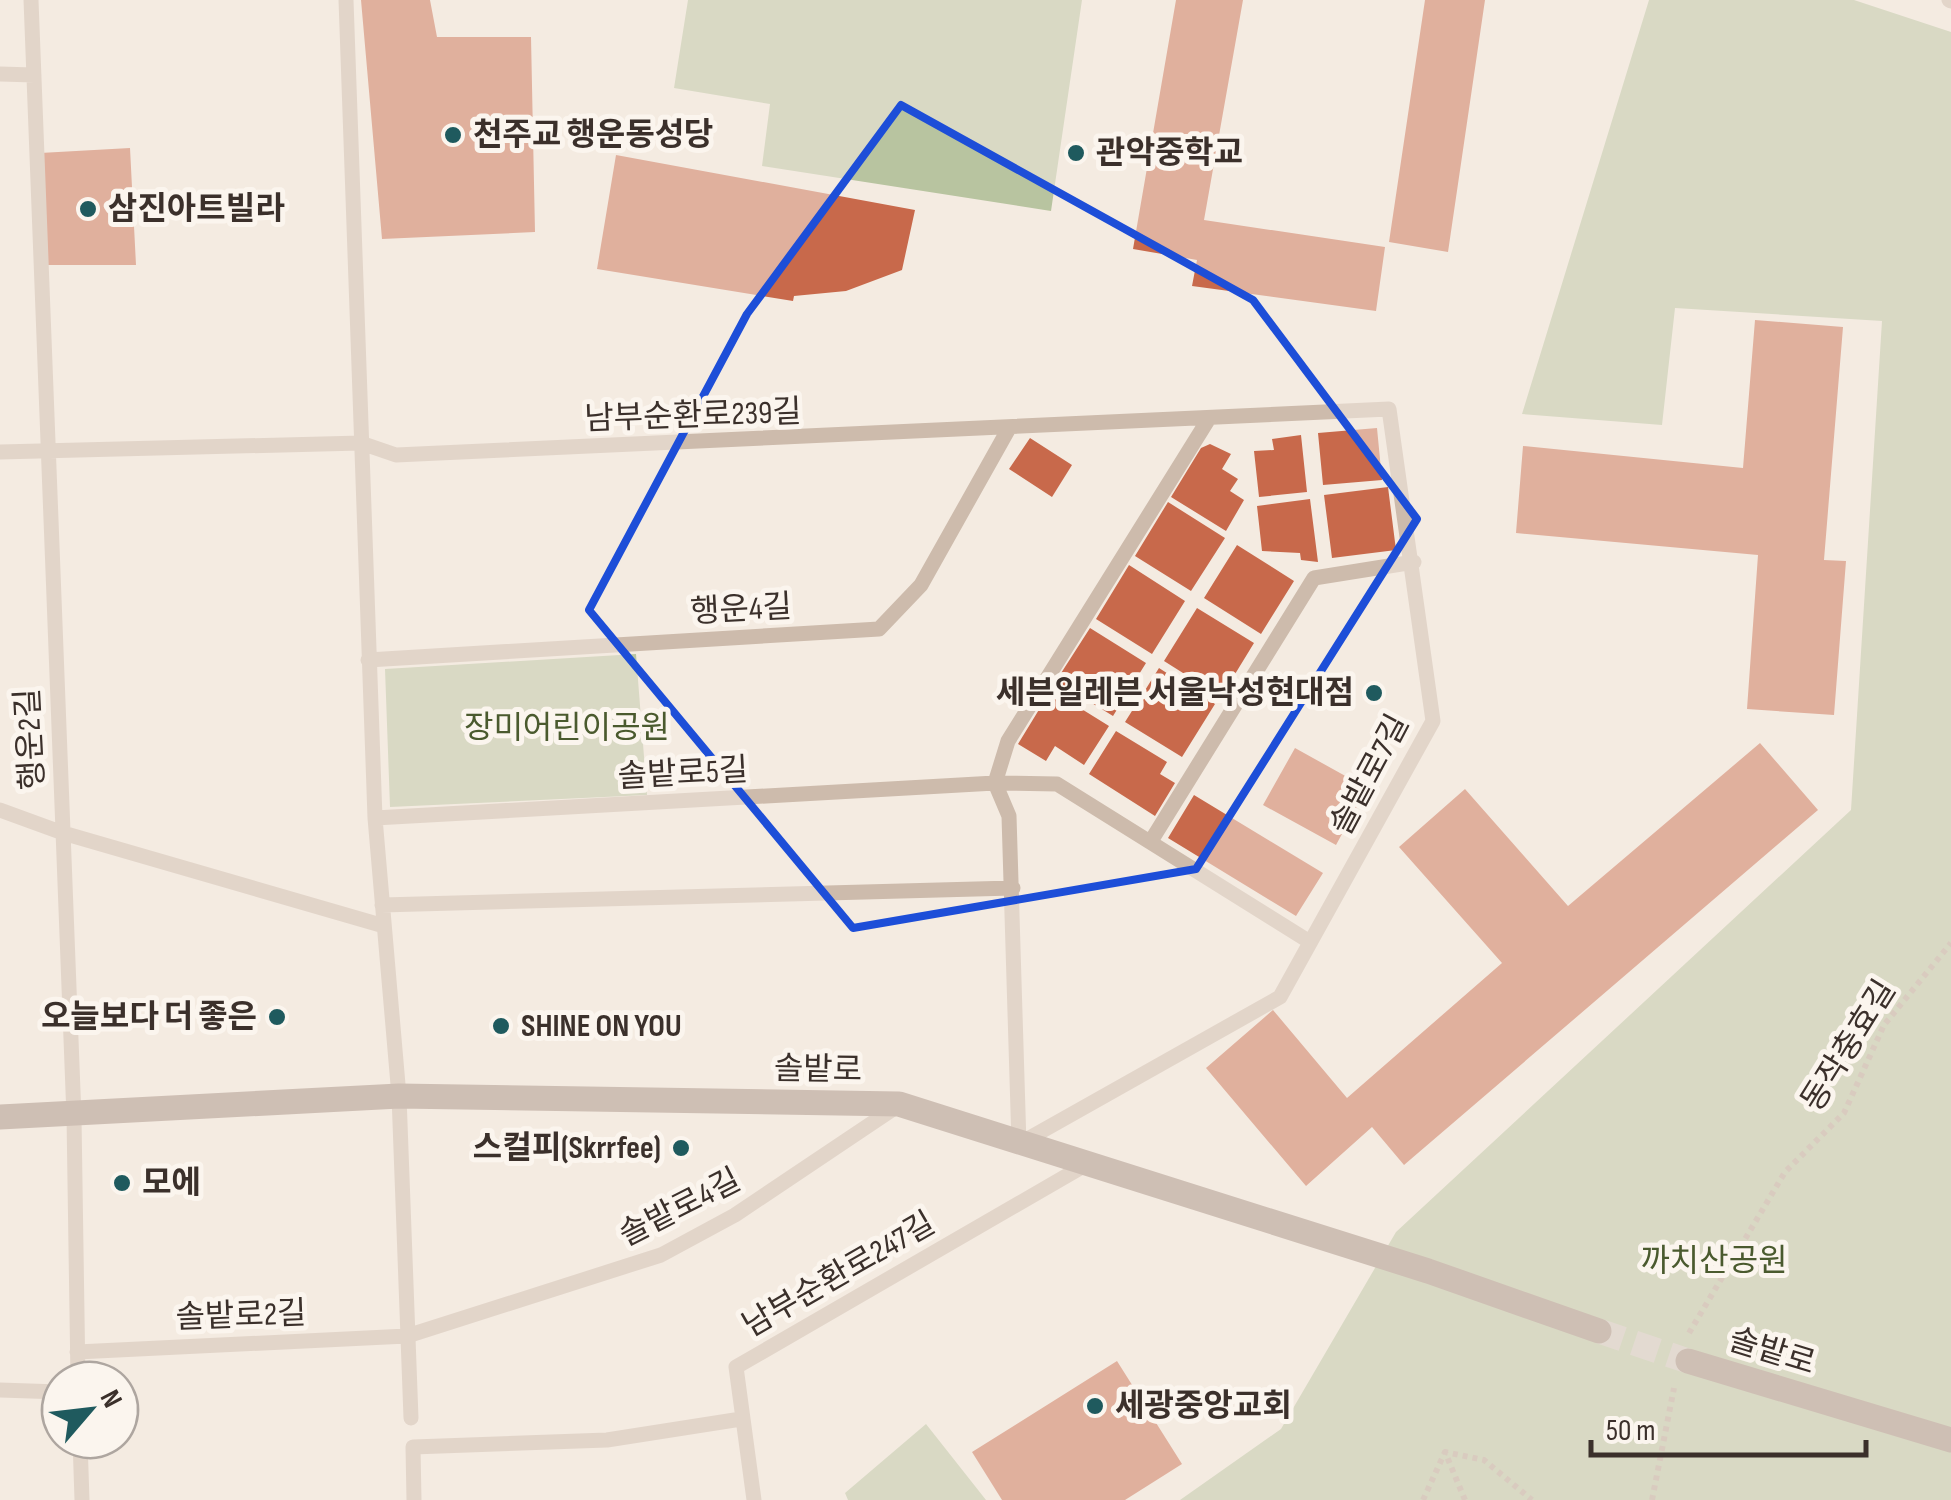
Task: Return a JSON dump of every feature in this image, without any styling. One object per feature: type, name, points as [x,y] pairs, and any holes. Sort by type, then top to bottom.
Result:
[{"type":"street","name":"솔밭로","points":[[0,1117],[399,1096],[900,1104],[1428,1271],[1599,1332]]},
{"type":"street","name":"솔밭로","points":[[1685,1354],[1951,1440]]},
{"type":"lane","name":"행운2길","points":[[31,0],[74,1116]]},
{"type":"lane","points":[[346,0],[375,818],[399,1096],[411,1418]]},
{"type":"lane","points":[[0,74],[34,75]]},
{"type":"lane","name":"남부순환로239길","points":[[0,452],[361,443],[396,456],[1389,409]]},
{"type":"lane","name":"솔밭로7길","points":[[1020,1144],[1280,998],[1433,722],[1414,562],[1389,409]]},
{"type":"lane","points":[[1020,1144],[1009,816],[995,784],[1008,741],[1208,420]]},
{"type":"lane","name":"행운4길","points":[[368,660],[879,630],[922,585],[1008,430]]},
{"type":"lane","points":[[1151,841],[1314,578],[1414,562]]},
{"type":"lane","points":[[995,784],[1057,784],[1310,942]]},
{"type":"lane","name":"솔밭로5길","points":[[375,818],[995,784]]},
{"type":"lane","points":[[0,810],[63,833],[384,926]]},
{"type":"lane","points":[[382,905],[1013,888]]},
{"type":"lane","name":"솔밭로4길","points":[[407,1336],[661,1255],[735,1216],[900,1104]]},
{"type":"lane","points":[[74,1116],[77,1360]]},
{"type":"lane","name":"남부순환로247길","points":[[754,1500],[736,1367],[1087,1164]]},
{"type":"lane","name":"솔밭로2길","points":[[77,1352],[407,1336]]},
{"type":"lane","points":[[0,1390],[40,1391]]},
{"type":"lane","points":[[414,1500],[412,1447],[607,1440],[741,1419]]},
{"type":"lane","points":[[81,1460],[82,1500]]},
{"type":"path","name":"동작충효길","points":[[1685,1354],[1785,1172],[1844,1112],[1884,1025],[1951,943]]},
{"type":"path","points":[[1652,1500],[1674,1386]]},
{"type":"path","points":[[1423,1500],[1445,1452]]},
{"type":"path","points":[[1445,1452],[1465,1500]]},
{"type":"path","points":[[1445,1452],[1484,1460],[1532,1500]]},
{"type":"highlighted area","points":[[901,105],[1253,300],[1417,519],[1196,869],[853,928],[589,610],[747,314]]},
{"type":"green space","points":[[688,0],[1082,0],[1051,211],[762,166],[770,104],[674,88]]},
{"type":"green space","name":"까치산공원","points":[[1649,0],[1854,0],[1951,32],[1951,1500],[1180,1500],[1281,1429],[1396,1232],[1851,810],[1882,321],[1675,308],[1662,425],[1522,414]]},
{"type":"green space","name":"장미어린이공원","points":[[636,654],[647,795],[390,807],[385,669]]},
{"type":"green space","points":[[926,1424],[986,1500],[848,1500],[845,1493]]},
{"type":"building","name":"천주교 행운동성당","points":[[361,0],[430,0],[437,37],[531,37],[535,232],[382,239]]},
{"type":"building","points":[[1176,0],[1243,0],[1204,220],[1385,247],[1376,311],[1192,286],[1197,260],[1133,249]]},
{"type":"building","points":[[1425,0],[1485,0],[1448,252],[1389,242]]},
{"type":"building","name":"삼진아트빌라","points":[[130,148],[136,265],[44,265],[40,153]]},
{"type":"building","points":[[616,155],[915,210],[902,270],[846,291],[794,296],[793,301],[597,269]]},
{"type":"building","points":[[1755,320],[1843,327],[1824,560],[1846,561],[1834,715],[1747,709],[1758,555],[1516,533],[1523,446],[1743,468]]},
{"type":"building","points":[[1377,428],[1382,480],[1323,485],[1318,433]]},
{"type":"building","points":[[1301,435],[1307,492],[1259,497],[1254,451],[1274,450],[1272,439]]},
{"type":"building","points":[[1030,438],[1072,465],[1052,497],[1009,469]]},
{"type":"building","points":[[1210,444],[1231,454],[1222,469],[1238,479],[1230,491],[1244,500],[1226,531],[1171,497],[1201,448]]},
{"type":"building","points":[[1388,487],[1396,550],[1332,558],[1324,495]]},
{"type":"building","points":[[1310,499],[1318,562],[1301,560],[1300,553],[1262,551],[1257,506]]},
{"type":"building","points":[[1168,502],[1225,538],[1191,591],[1135,556]]},
{"type":"building","points":[[1237,545],[1294,581],[1261,634],[1204,598]]},
{"type":"building","points":[[1129,565],[1185,601],[1152,654],[1096,619]]},
{"type":"building","points":[[1197,608],[1254,643],[1221,697],[1164,661]]},
{"type":"building","points":[[1090,628],[1146,663],[1113,716],[1056,681]]},
{"type":"building","points":[[1159,668],[1215,704],[1182,757],[1125,722]]},
{"type":"building","points":[[1051,690],[1109,726],[1084,765],[1055,746],[1046,761],[1018,744]]},
{"type":"building","points":[[1116,731],[1167,762],[1160,774],[1175,783],[1155,816],[1089,774]]},
{"type":"building","points":[[1760,743],[1818,810],[1404,1165],[1372,1127],[1306,1186],[1206,1068],[1273,1010],[1347,1098],[1502,963],[1399,847],[1465,789],[1568,906]]},
{"type":"building","points":[[1295,748],[1367,788],[1336,845],[1263,805]]},
{"type":"building","points":[[1194,795],[1323,873],[1296,916],[1168,838]]},
{"type":"building","name":"세광중앙교회","points":[[1117,1361],[1182,1464],[1125,1500],[1002,1500],[972,1452]]},
{"type":"tunnel","points":[[1599,1331],[1688,1361]]},
{"type":"place","name":"천주교 행운동성당","points":[[453,135]]},
{"type":"place","name":"관악중학교","points":[[1076,153]]},
{"type":"place","name":"삼진아트빌라","points":[[88,209]]},
{"type":"place","name":"세븐일레븐 서울낙성현대점","points":[[1374,693]]},
{"type":"place","name":"오늘보다 더 좋은","points":[[277,1017]]},
{"type":"place","name":"SHINE ON YOU","points":[[501,1026]]},
{"type":"place","name":"스컬피(Skrrfee)","points":[[681,1148]]},
{"type":"place","name":"모에","points":[[122,1183]]},
{"type":"place","name":"세광중앙교회","points":[[1095,1406]]}]
